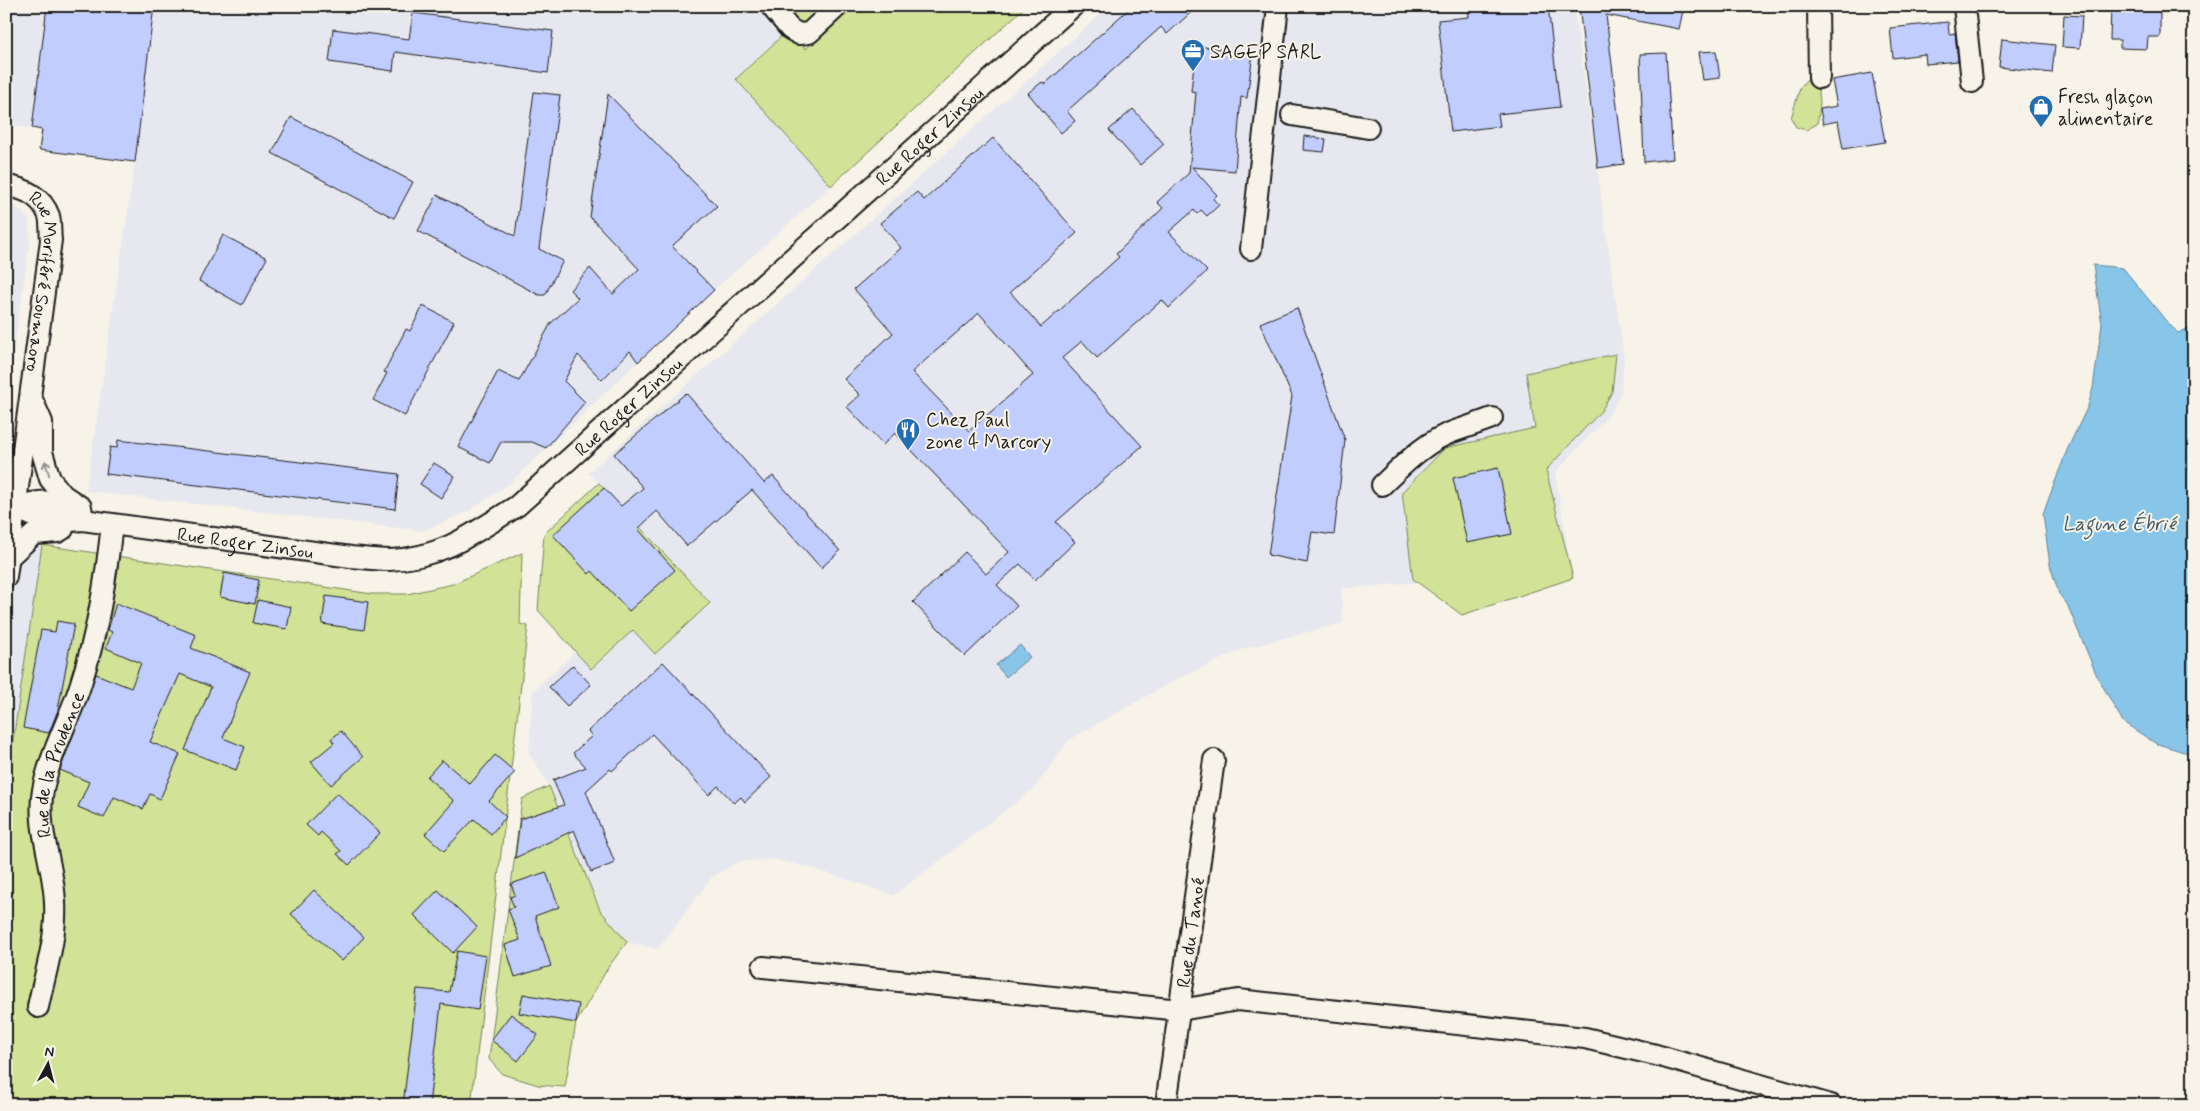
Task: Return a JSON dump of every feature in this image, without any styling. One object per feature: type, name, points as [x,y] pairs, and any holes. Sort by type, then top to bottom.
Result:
[{"type":"street","points":[[771,6],[790,29],[799,34],[809,33],[838,6]]},
{"type":"street","name":"Rue Roger Zinsou","points":[[16,507],[34,518],[58,523],[83,520],[390,560],[428,555],[447,548],[465,539],[516,506],[1073,6]]},
{"type":"street","points":[[1251,249],[1278,6]]},
{"type":"street","points":[[1818,6],[1819,78]]},
{"type":"street","points":[[1964,6],[1972,82]]},
{"type":"street","points":[[1292,115],[1368,128]]},
{"type":"street","name":"Rue Moriféré Soumaoro","points":[[6,186],[18,187],[37,197],[49,216],[51,240],[6,577]]},
{"type":"street","points":[[9,557],[34,534],[58,532],[83,520],[81,507],[63,495],[50,478],[42,452],[42,422],[31,396]]},
{"type":"street","points":[[1382,485],[1421,450],[1438,439],[1454,431],[1468,428],[1492,418]]},
{"type":"street","name":"Rue de la Prudence","points":[[38,1007],[56,926],[56,901],[41,816],[43,791],[52,760],[81,685],[95,638],[105,586],[112,524]]},
{"type":"street","name":"Rue du Tanoé","points":[[1166,1105],[1214,760]]},
{"type":"street","points":[[763,967],[1180,1010],[1238,1000],[1585,1038],[1656,1054],[1831,1105]]},
{"type":"shaded area","points":[[6,6],[767,6],[788,30],[736,79],[831,186],[714,290],[509,484],[469,511],[423,531],[86,491],[135,162],[39,150],[42,130],[6,125]]},
{"type":"shaded area","points":[[1110,6],[1574,6],[1624,358],[1621,392],[1610,414],[1555,473],[1573,578],[1462,615],[1419,582],[1341,589],[1343,623],[1243,649],[1177,679],[1069,740],[1034,789],[894,895],[808,867],[772,859],[738,862],[712,877],[658,949],[627,942],[600,910],[549,786],[529,753],[533,691],[575,652],[592,669],[633,630],[710,603],[588,473]]},
{"type":"shaded area","points":[[6,202],[13,203],[29,220],[30,240],[6,403]]},
{"type":"shaded area","points":[[6,541],[42,545],[6,788]]},
{"type":"green space","points":[[780,6],[824,6],[800,28]]},
{"type":"green space","points":[[853,6],[1026,6],[831,186],[736,79],[788,30],[806,49]]},
{"type":"green space","points":[[1806,80],[1813,80],[1820,101],[1817,124],[1806,130],[1796,127],[1791,118],[1800,88]]},
{"type":"green space","points":[[1616,354],[1612,392],[1601,411],[1546,470],[1573,578],[1462,615],[1413,579],[1402,492],[1445,448],[1535,428],[1526,373]]},
{"type":"green space","points":[[599,483],[710,603],[655,654],[633,630],[591,669],[538,610],[544,534]]},
{"type":"green space","points":[[42,545],[372,594],[407,594],[453,584],[522,553],[520,624],[528,626],[471,1105],[6,1105],[6,788]]},
{"type":"green space","points":[[549,786],[600,910],[627,942],[609,966],[576,1023],[565,1087],[538,1085],[502,1074],[489,1059],[522,799]]},
{"type":"water","name":"Lagune Ébrié","points":[[2093,265],[2123,268],[2178,333],[2191,327],[2194,316],[2194,755],[2155,743],[2123,722],[2097,676],[2067,604],[2059,594],[2050,565],[2043,514],[2067,450],[2088,406],[2093,388],[2102,324]]},
{"type":"water","points":[[1020,645],[1030,657],[1006,677],[996,665]]},
{"type":"building","points":[[47,6],[154,6],[135,162],[39,150],[42,130],[32,128]]},
{"type":"building","points":[[1132,6],[1198,6],[1167,34],[1161,27],[1067,111],[1075,121],[1061,133],[1028,93],[1042,82],[1045,84]]},
{"type":"building","points":[[1468,6],[1548,6],[1560,107],[1498,114],[1500,126],[1451,132],[1438,20],[1469,17]]},
{"type":"building","points":[[1579,6],[1684,6],[1679,29],[1606,15],[1624,164],[1598,168]]},
{"type":"building","points":[[2111,6],[2160,6],[2160,37],[2148,37],[2147,49],[2120,48],[2120,40],[2110,40]]},
{"type":"building","points":[[413,13],[553,31],[548,73],[395,52],[393,71],[329,62],[333,29],[409,39]]},
{"type":"building","points":[[2064,15],[2082,16],[2080,48],[2062,47]]},
{"type":"building","points":[[1948,22],[1949,34],[1955,33],[1958,61],[1926,64],[1925,54],[1893,58],[1890,28]]},
{"type":"building","points":[[2002,39],[2055,45],[2052,73],[1999,67]]},
{"type":"building","points":[[1196,46],[1253,53],[1247,98],[1241,97],[1235,171],[1192,167],[1217,195],[1213,199],[1219,205],[1207,216],[1201,210],[1197,214],[1194,210],[1169,232],[1207,271],[1169,308],[1162,300],[1097,358],[1082,341],[1062,358],[1142,446],[1056,522],[1075,542],[1035,580],[1020,564],[997,585],[1017,606],[965,656],[913,602],[965,552],[986,574],[1009,552],[895,433],[883,445],[847,407],[860,395],[844,379],[893,333],[854,289],[901,248],[880,223],[917,192],[924,200],[993,138],[1077,233],[1010,292],[1041,327],[1119,257],[1116,254],[1163,208],[1157,202],[1189,173],[1196,92],[1191,91]],"holes":[[[979,313],[1033,375],[969,431],[912,372]]]},
{"type":"building","points":[[1716,51],[1720,78],[1703,80],[1699,52]]},
{"type":"building","points":[[1666,53],[1673,159],[1644,162],[1640,54]]},
{"type":"building","points":[[1872,73],[1885,142],[1843,149],[1838,121],[1823,124],[1820,109],[1837,106],[1832,80]]},
{"type":"building","points":[[534,92],[560,95],[539,249],[563,261],[545,295],[539,295],[418,231],[437,195],[515,236]]},
{"type":"building","points":[[608,94],[717,206],[672,246],[714,290],[638,362],[630,351],[602,380],[578,355],[564,381],[585,402],[546,448],[532,442],[501,442],[490,463],[458,447],[498,371],[519,381],[551,323],[578,298],[570,290],[590,268],[613,294],[639,269],[590,217]]},
{"type":"building","points":[[1133,109],[1164,144],[1140,165],[1109,130]]},
{"type":"building","points":[[291,117],[413,182],[394,218],[272,153]]},
{"type":"building","points":[[1304,136],[1326,139],[1324,152],[1303,150]]},
{"type":"building","points":[[223,235],[267,258],[242,305],[199,281]]},
{"type":"building","points":[[423,306],[454,322],[405,416],[373,400],[387,373],[384,372],[406,329],[410,331]]},
{"type":"building","points":[[1297,308],[1345,440],[1334,535],[1312,532],[1307,563],[1268,555],[1292,396],[1260,323]]},
{"type":"building","points":[[686,393],[764,483],[773,476],[840,551],[821,568],[752,490],[687,546],[657,511],[638,529],[675,570],[629,611],[592,571],[589,574],[553,535],[604,488],[621,506],[643,488],[614,454]]},
{"type":"building","points":[[118,440],[399,474],[395,509],[106,474],[110,447],[117,448]]},
{"type":"building","points":[[434,463],[455,476],[441,498],[420,484]]},
{"type":"building","points":[[1498,468],[1512,534],[1467,543],[1453,478]]},
{"type":"building","points":[[224,573],[259,580],[255,604],[220,597]]},
{"type":"building","points":[[326,596],[368,602],[364,630],[322,624]]},
{"type":"building","points":[[258,600],[291,607],[287,629],[253,623]]},
{"type":"building","points":[[116,603],[196,635],[191,648],[250,672],[223,738],[245,747],[236,770],[185,750],[211,687],[180,674],[150,742],[180,754],[160,799],[150,794],[143,809],[114,797],[104,818],[78,807],[89,782],[60,770],[96,674],[131,688],[141,663],[106,648],[112,632],[108,630]]},
{"type":"building","points":[[57,621],[74,624],[58,710],[49,733],[23,728],[41,630],[55,632]]},
{"type":"building","points":[[663,662],[771,777],[745,802],[741,797],[734,803],[718,786],[709,795],[652,734],[612,771],[610,769],[586,791],[615,863],[591,872],[574,830],[515,858],[520,819],[564,805],[553,780],[586,767],[573,753],[592,736],[588,731]]},
{"type":"building","points":[[573,665],[591,685],[567,706],[549,687]]},
{"type":"building","points":[[341,731],[363,757],[331,785],[311,762],[334,743],[331,739]]},
{"type":"building","points":[[495,755],[515,772],[489,801],[506,817],[491,834],[474,819],[444,851],[425,834],[454,801],[427,777],[442,760],[470,784]]},
{"type":"building","points":[[337,793],[380,833],[349,865],[337,854],[341,851],[321,832],[318,836],[306,825]]},
{"type":"building","points":[[546,872],[559,907],[535,916],[551,966],[515,977],[505,945],[520,940],[508,909],[514,907],[510,897],[515,895],[511,884]]},
{"type":"building","points":[[314,890],[364,937],[342,961],[291,914]]},
{"type":"building","points":[[438,890],[477,927],[453,953],[414,915]]},
{"type":"building","points":[[457,951],[486,956],[478,1010],[441,1004],[429,1105],[403,1105],[417,989],[449,992]]},
{"type":"building","points":[[523,994],[579,1004],[576,1023],[519,1013]]},
{"type":"building","points":[[511,1014],[538,1035],[518,1061],[491,1040]]},
{"type":"place","name":"SAGEP SARL","points":[[1193,72]]},
{"type":"place","name":"Fresh glaçon alimentaire","points":[[2041,128]]},
{"type":"place","name":"Chez Paul zone 4 Marcory","points":[[908,451]]}]
